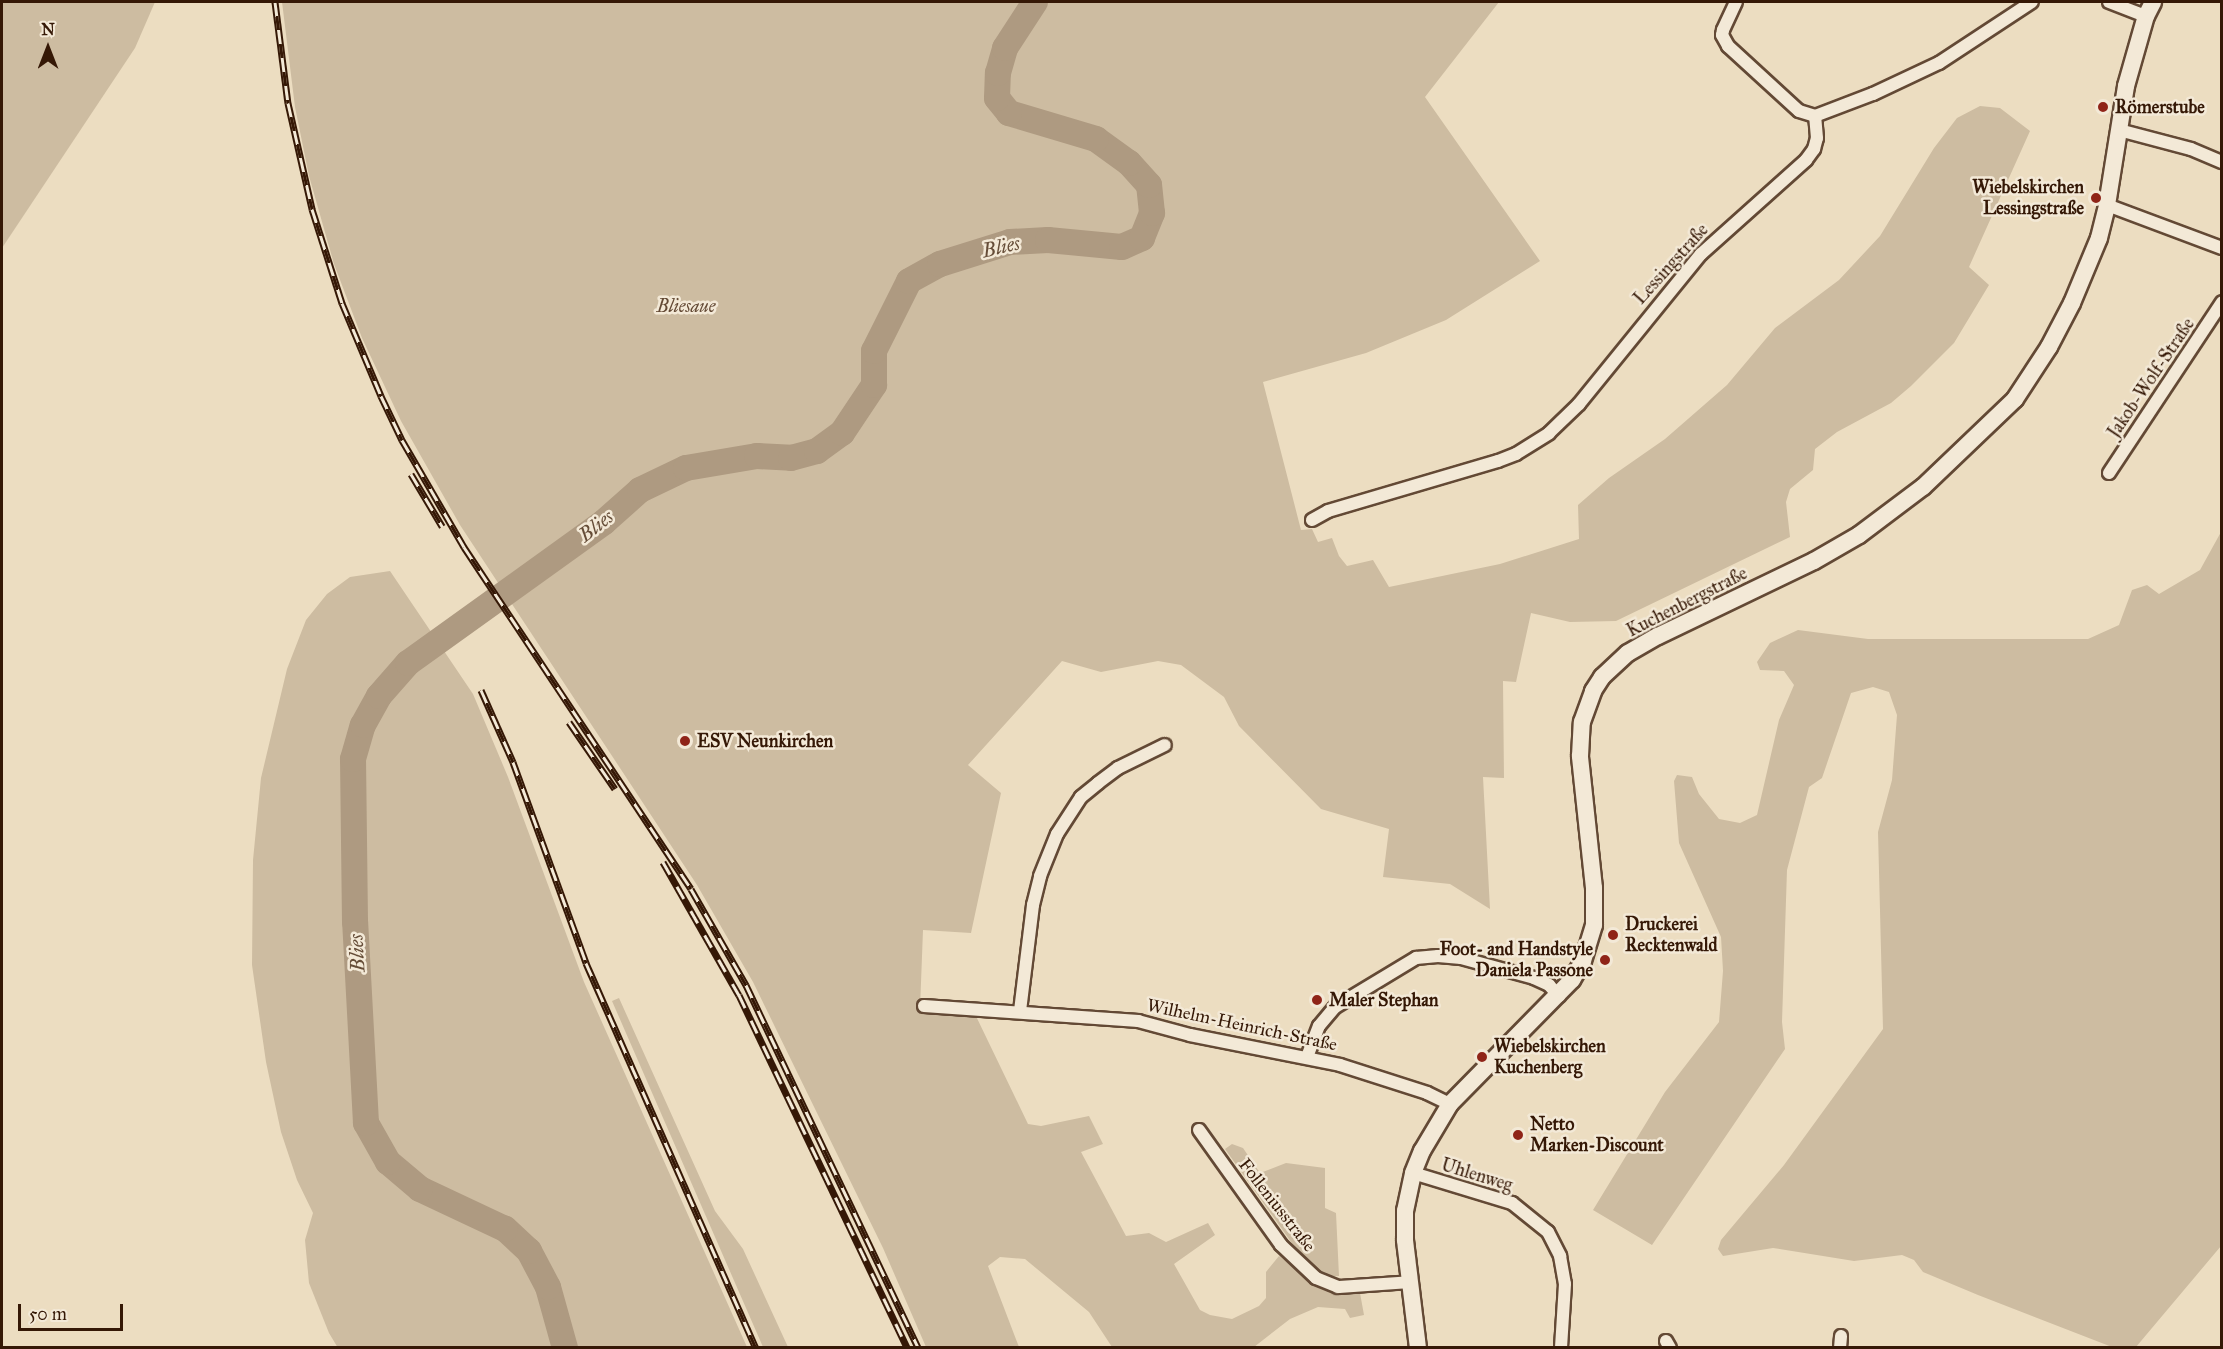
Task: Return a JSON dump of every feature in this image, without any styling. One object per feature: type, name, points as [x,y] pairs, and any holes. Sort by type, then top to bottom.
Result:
[{"type":"main road","name":"Kuchenbergstraße","points":[[1418,1347],[1405,1240],[1405,1211],[1413,1173],[1434,1128],[1450,1104],[1559,996],[1583,961],[1594,925],[1594,888],[1580,738],[1586,705],[1602,677],[1628,653],[1658,636],[1814,561],[1859,535],[1923,487],[2015,399],[2049,347],[2088,269],[2108,205],[2132,59],[2149,9]]},
{"type":"street","points":[[1736,2],[1722,35],[1728,46],[1799,111],[1815,116],[1873,94],[1939,63],[2032,2]]},
{"type":"street","points":[[2109,2],[2149,9]]},
{"type":"street","name":"Lessingstraße","points":[[1312,520],[1328,512],[1498,461],[1516,454],[1549,433],[1578,404],[1701,254],[1806,160],[1814,149],[1817,138],[1815,116]]},
{"type":"street","points":[[2119,130],[2191,149],[2222,162]]},
{"type":"street","points":[[2108,205],[2222,248]]},
{"type":"street","name":"Jakob-Wolf-Straße","points":[[2109,473],[2222,302]]},
{"type":"street","points":[[1020,1011],[1033,905],[1040,876],[1057,834],[1081,797],[1118,768],[1165,745]]},
{"type":"street","points":[[1307,1057],[1318,1026],[1335,1007],[1416,958],[1461,957],[1534,978],[1549,985],[1559,996]]},
{"type":"street","name":"Wilhelm-Heinrich-Straße","points":[[924,1006],[1138,1021],[1190,1035],[1307,1057],[1427,1093],[1450,1104]]},
{"type":"street","name":"Folleniusstraße","points":[[1199,1130],[1281,1245],[1316,1278],[1338,1287],[1411,1282]]},
{"type":"street","name":"Uhlenweg","points":[[1413,1173],[1496,1196],[1512,1203],[1548,1232],[1560,1256],[1565,1284],[1561,1347]]},
{"type":"green space","points":[[2,2],[155,2],[135,48],[2,248]]},
{"type":"green space","name":"Bliesaue","points":[[282,2],[1499,2],[1425,97],[1540,261],[1446,320],[1366,353],[1263,382],[1301,530],[1312,529],[1318,542],[1332,538],[1339,556],[1347,566],[1373,560],[1389,587],[1500,564],[1579,539],[1578,505],[1609,478],[1665,439],[1727,385],[1775,328],[1839,280],[1880,236],[1934,148],[1957,118],[1980,106],[2000,108],[2030,131],[1969,267],[1989,285],[1954,343],[1911,386],[1891,403],[1837,432],[1815,449],[1813,470],[1790,489],[1786,502],[1790,537],[1616,621],[1570,622],[1531,613],[1516,682],[1503,681],[1504,778],[1483,777],[1490,909],[1450,884],[1383,877],[1389,829],[1321,809],[1239,726],[1224,697],[1181,665],[1158,661],[1101,672],[1062,661],[968,765],[1001,793],[971,933],[923,930],[920,1009],[974,1012],[1028,1124],[1041,1126],[1089,1116],[1103,1144],[1081,1152],[1126,1236],[1149,1233],[1166,1242],[1208,1223],[1215,1235],[1174,1264],[1200,1310],[1210,1315],[1232,1319],[1259,1306],[1266,1298],[1266,1272],[1279,1256],[1321,1289],[1360,1293],[1364,1315],[1350,1318],[1345,1309],[1318,1307],[1290,1319],[1254,1347],[1112,1347],[1089,1312],[1025,1259],[1000,1257],[988,1266],[1019,1347],[926,1347],[883,1248],[753,982],[697,885],[460,525],[401,421],[362,338],[334,264],[309,176],[295,107]]},
{"type":"green space","points":[[2221,532],[2221,1246],[2136,1347],[2112,1347],[1978,1295],[1923,1272],[1914,1260],[1902,1255],[1854,1261],[1773,1248],[1723,1256],[1718,1249],[1721,1240],[1784,1165],[1883,1029],[1878,832],[1892,780],[1897,715],[1889,692],[1873,687],[1851,693],[1822,778],[1809,787],[1787,870],[1782,1022],[1785,1049],[1652,1245],[1593,1210],[1665,1092],[1719,1022],[1723,971],[1721,937],[1679,843],[1674,781],[1677,775],[1692,777],[1699,794],[1719,819],[1740,823],[1757,815],[1779,720],[1794,685],[1784,671],[1760,670],[1757,662],[1770,643],[1798,630],[1868,639],[2088,639],[2119,625],[2132,590],[2147,585],[2159,594],[2200,570]]},
{"type":"green space","points":[[390,571],[473,694],[508,777],[584,982],[747,1347],[338,1348],[329,1333],[309,1283],[305,1240],[313,1213],[297,1180],[281,1132],[266,1062],[252,965],[253,860],[261,778],[287,669],[306,620],[327,594],[350,577]]},
{"type":"green space","points":[[619,998],[715,1211],[743,1249],[788,1347],[763,1347],[612,1001]]},
{"type":"green space","points":[[1232,1144],[1243,1148],[1260,1173],[1286,1163],[1325,1168],[1325,1208],[1336,1213],[1339,1276],[1326,1276],[1306,1263],[1225,1149]]},
{"type":"waterway","name":"Blies","points":[[565,1348],[548,1287],[529,1251],[505,1229],[420,1189],[388,1162],[366,1123],[355,922],[353,759],[363,725],[379,696],[408,663],[604,522],[640,490],[686,468],[757,456],[791,458],[817,451],[842,433],[874,385],[874,351],[909,281],[940,264],[1010,242],[1048,240],[1122,247],[1142,238],[1152,213],[1149,185],[1129,163],[1096,139],[1009,113],[997,98],[998,73],[1005,48],[1035,2]]},
{"type":"railway","points":[[275,2],[288,103],[312,209],[342,303],[402,440],[464,547],[691,889],[746,985],[918,1348]]},
{"type":"railway","points":[[411,474],[442,526]]},
{"type":"railway","points":[[481,690],[513,762],[586,963],[756,1348]]},
{"type":"railway","points":[[569,722],[615,789]]},
{"type":"railway","points":[[663,862],[739,995],[907,1348]]},
{"type":"place","name":"Römerstube","points":[[2103,107]]},
{"type":"place","name":"Wiebelskirchen Lessingstraße","points":[[2096,198]]},
{"type":"place","name":"ESV Neunkirchen","points":[[685,741]]},
{"type":"place","name":"Druckerei Recktenwald","points":[[1613,935]]},
{"type":"place","name":"Foot- and Handstyle Daniela Passone","points":[[1605,960]]},
{"type":"place","name":"Maler Stephan","points":[[1317,1000]]},
{"type":"place","name":"Wiebelskirchen Kuchenberg","points":[[1482,1057]]},
{"type":"place","name":"Netto Marken-Discount","points":[[1518,1135]]}]
